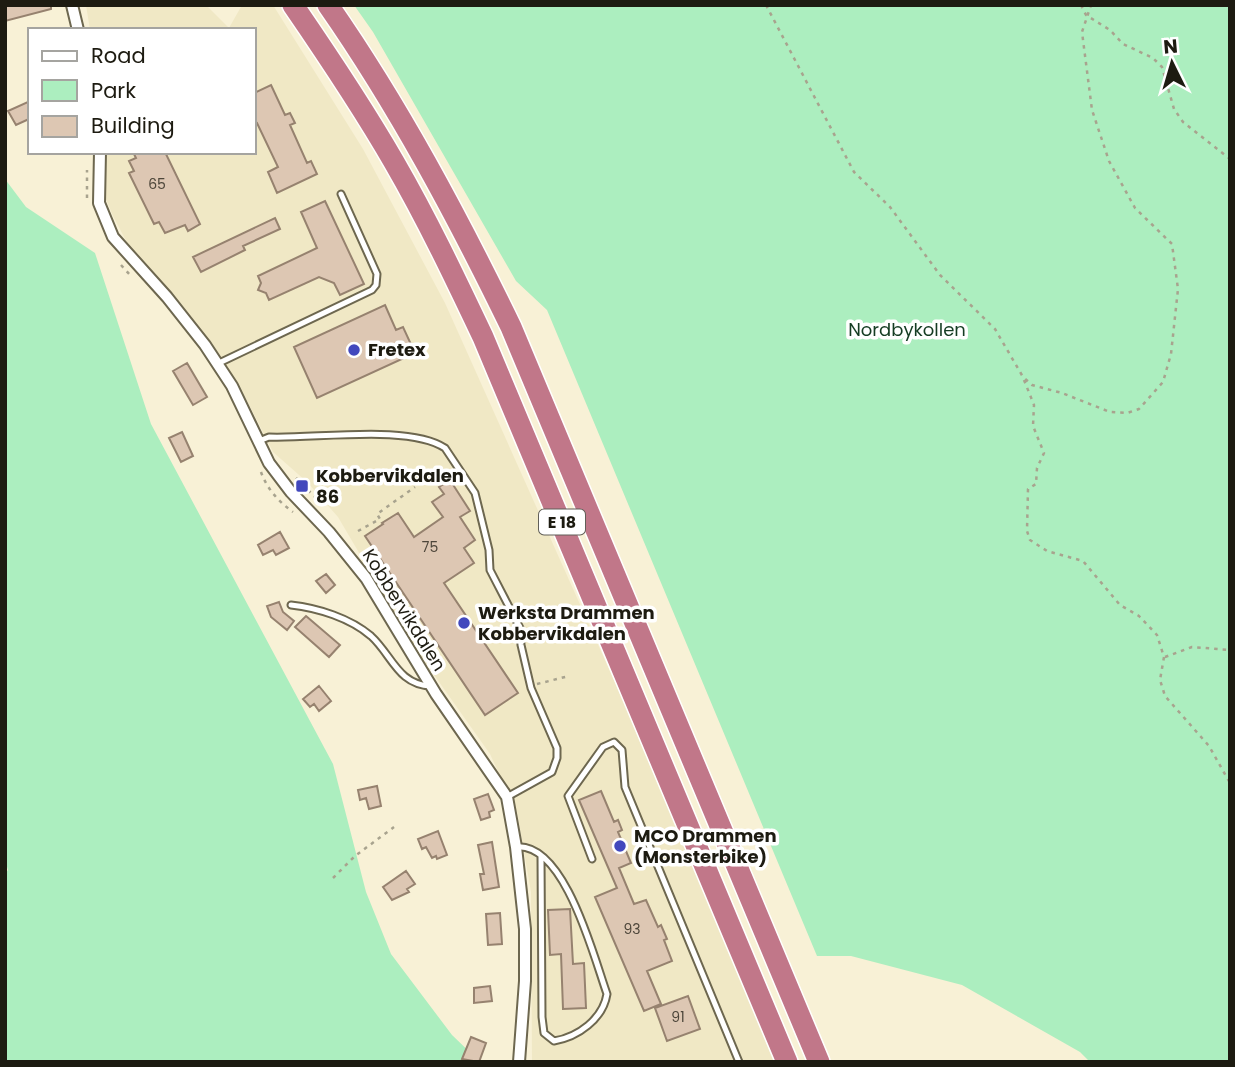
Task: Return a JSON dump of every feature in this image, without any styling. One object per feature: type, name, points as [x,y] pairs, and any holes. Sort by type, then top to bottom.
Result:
[{"type":"highway","name":"E 18","points":[[293,5],[395,163],[437,240],[483,337],[787,1062]]},
{"type":"highway","name":"E 18","points":[[328,5],[384,88],[408,130],[463,229],[511,327],[819,1062]]},
{"type":"highway","points":[[771,947],[834,1062]]},
{"type":"street","points":[[72,5],[78,28]]},
{"type":"street","name":"Kobbervikdalen","points":[[100,154],[97,191],[101,212],[121,249],[174,306],[217,364],[232,386],[269,463],[366,578],[431,686],[507,797],[523,898],[525,951],[519,1062]]},
{"type":"lane","points":[[217,364],[372,290],[376,285],[377,274],[341,194]]},
{"type":"lane","points":[[259,441],[269,437],[403,433],[438,443],[445,448],[475,493],[489,550],[490,570],[520,628],[531,688],[557,748],[552,772],[507,797]]},
{"type":"lane","points":[[291,605],[321,611],[355,625],[371,635],[402,675],[412,682],[431,686]]},
{"type":"lane","points":[[593,859],[568,796],[603,747],[614,742],[622,750],[625,788],[739,1062]]},
{"type":"lane","points":[[516,847],[527,846],[541,856],[553,865],[578,911],[607,994],[604,1007],[596,1019],[564,1039],[554,1041],[544,1033],[542,1017],[541,856]]},
{"type":"path","points":[[766,5],[854,172],[890,207],[940,275],[995,329],[1023,377],[1034,405],[1033,426],[1044,453],[1037,468],[1036,484],[1028,489],[1027,531],[1030,541],[1047,551],[1083,561],[1120,605],[1139,616],[1157,635],[1164,657],[1160,680],[1165,696],[1209,746],[1230,783]]},
{"type":"path","points":[[1081,5],[1086,15],[1111,30],[1123,44],[1153,58],[1162,67],[1174,109],[1183,122],[1230,159]]},
{"type":"path","points":[[1023,377],[1032,385],[1062,393],[1111,412],[1127,413],[1139,409],[1163,382],[1171,354],[1178,289],[1172,244],[1135,208],[1109,161],[1092,110],[1085,68],[1082,32],[1091,5]]},
{"type":"path","points":[[87,168],[87,202]]},
{"type":"path","points":[[119,262],[135,279]]},
{"type":"path","points":[[260,469],[265,484],[283,505],[298,515]]},
{"type":"path","points":[[358,531],[380,519],[377,514],[415,487]]},
{"type":"path","points":[[1164,657],[1192,647],[1230,650]]},
{"type":"path","points":[[539,683],[569,676]]},
{"type":"path","points":[[333,878],[355,856],[394,827]]},
{"type":"shaded area","points":[[86,5],[206,5],[229,28],[90,28]]},
{"type":"shaded area","points":[[242,5],[273,5],[363,149],[445,303],[785,1062],[532,1062],[531,892],[517,812],[490,754],[415,648],[338,517],[307,482],[273,452],[242,391],[189,316],[133,254],[103,192],[105,154],[256,154],[256,28],[229,28]]},
{"type":"green space","name":"Nordbykollen","points":[[354,5],[1230,5],[1230,1062],[1090,1062],[1080,1052],[962,985],[851,956],[817,956],[547,310],[516,281],[373,32]]},
{"type":"green space","points":[[5,179],[26,207],[95,253],[151,424],[333,764],[366,892],[391,954],[452,1035],[480,1062],[5,1062],[5,874],[8,870],[5,860]]},
{"type":"building","points":[[5,5],[51,5],[51,9],[5,21]]},
{"type":"building","points":[[271,85],[285,115],[290,113],[295,123],[290,125],[307,163],[311,161],[317,174],[277,193],[268,172],[278,167],[256,123],[256,92]]},
{"type":"building","points":[[28,102],[28,119],[16,125],[8,111]]},
{"type":"building","points":[[134,154],[166,154],[200,224],[188,231],[185,225],[165,233],[159,222],[154,224],[129,173],[134,171],[129,161],[136,158]]},
{"type":"building","points":[[325,201],[364,284],[340,295],[334,283],[319,277],[269,300],[266,293],[258,290],[261,283],[258,276],[317,248],[301,212]]},
{"type":"building","points":[[275,218],[280,229],[243,246],[245,250],[201,272],[193,257]]},
{"type":"building","name":"Fretex","points":[[385,305],[396,330],[403,327],[415,353],[317,398],[294,347]]},
{"type":"building","points":[[187,363],[207,397],[193,405],[173,371]]},
{"type":"building","points":[[182,432],[193,456],[181,462],[169,438]]},
{"type":"building","points":[[450,480],[470,511],[460,517],[475,540],[464,548],[474,563],[444,583],[518,693],[485,715],[365,536],[398,513],[414,537],[443,517],[432,502],[444,494],[439,487]]},
{"type":"building","points":[[280,532],[289,548],[276,555],[273,550],[263,555],[258,545]]},
{"type":"building","points":[[326,574],[335,585],[326,593],[316,581]]},
{"type":"building","points":[[279,602],[283,612],[294,621],[287,630],[271,617],[267,606]]},
{"type":"building","points":[[306,616],[340,645],[329,657],[295,627]]},
{"type":"building","points":[[319,686],[331,701],[319,711],[314,704],[310,707],[303,699]]},
{"type":"building","points":[[377,786],[381,806],[369,809],[366,798],[360,800],[358,790]]},
{"type":"building","points":[[601,791],[614,822],[618,820],[622,830],[618,832],[631,863],[619,868],[634,904],[646,900],[658,927],[661,925],[667,939],[664,940],[672,961],[647,971],[661,1004],[644,1011],[595,897],[617,888],[579,800]]},
{"type":"building","points":[[488,794],[494,810],[489,812],[490,817],[481,820],[474,799]]},
{"type":"building","points":[[438,831],[447,855],[437,859],[436,856],[432,858],[426,847],[422,849],[418,839]]},
{"type":"building","points":[[492,842],[499,887],[483,890],[480,874],[484,874],[478,845]]},
{"type":"building","points":[[406,871],[415,884],[407,889],[409,892],[392,900],[383,887]]},
{"type":"building","points":[[570,909],[573,964],[584,963],[586,1008],[563,1009],[561,954],[550,955],[548,910]]},
{"type":"building","points":[[500,913],[502,944],[488,945],[486,914]]},
{"type":"building","points":[[490,986],[492,1001],[474,1003],[474,988]]},
{"type":"building","points":[[688,996],[700,1029],[667,1041],[655,1008]]},
{"type":"building","points":[[471,1037],[486,1043],[479,1062],[462,1059]]},
{"type":"place","name":"Fretex","points":[[354,350]]},
{"type":"place","name":"Kobbervikdalen 86","points":[[302,486]]},
{"type":"place","name":"Werksta Drammen Kobbervikdalen","points":[[464,623]]},
{"type":"place","name":"MCO Drammen (Monsterbike)","points":[[620,846]]}]
